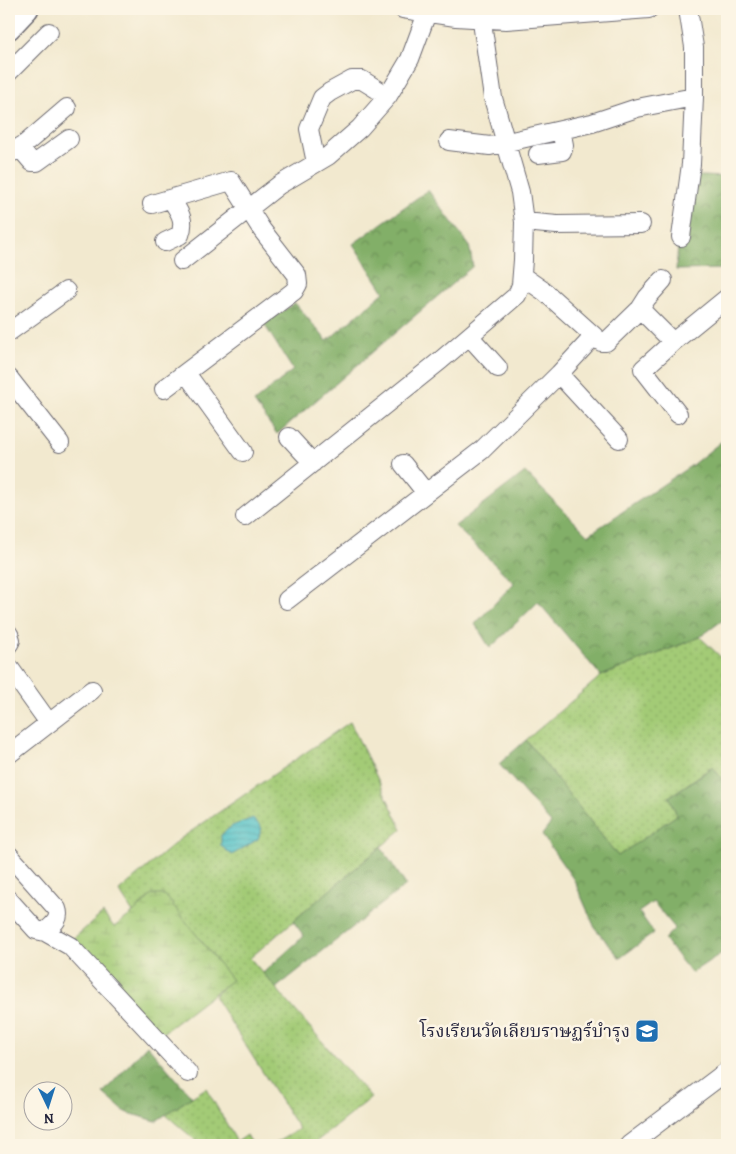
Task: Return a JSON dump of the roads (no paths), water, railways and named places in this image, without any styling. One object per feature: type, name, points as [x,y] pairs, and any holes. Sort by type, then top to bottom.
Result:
[{"type":"main road","points":[[9,28],[27,9]]},
{"type":"street","points":[[403,9],[506,20],[649,9]]},
{"type":"street","points":[[681,237],[691,164],[694,97],[694,47],[688,9]]},
{"type":"street","points":[[182,261],[279,185],[328,156],[360,128],[388,96],[410,59],[427,13]]},
{"type":"street","points":[[246,517],[470,336],[517,295],[522,276],[524,222],[520,192],[492,90],[482,29],[483,18]]},
{"type":"street","points":[[12,62],[49,32]]},
{"type":"street","points":[[316,163],[309,129],[322,98],[352,80],[362,80],[388,96]]},
{"type":"street","points":[[449,141],[490,146],[592,123],[636,108],[694,97]]},
{"type":"street","points":[[67,108],[14,151],[32,162],[37,162],[69,139]]},
{"type":"street","points":[[538,154],[562,151],[564,146],[561,130]]},
{"type":"street","points":[[152,204],[231,181],[262,230],[297,275],[298,284],[294,291],[164,389]]},
{"type":"street","points":[[165,242],[180,235],[184,225],[181,215],[171,199]]},
{"type":"street","points":[[524,222],[557,225],[641,224]]},
{"type":"street","points":[[522,276],[545,292],[601,342],[606,342],[640,309],[663,280]]},
{"type":"street","points":[[9,332],[66,291]]},
{"type":"street","points":[[678,414],[643,369],[673,342],[726,301]]},
{"type":"street","points":[[640,309],[673,342]]},
{"type":"street","points":[[470,336],[498,368]]},
{"type":"street","points":[[287,600],[482,450],[559,374],[594,336]]},
{"type":"street","points":[[186,372],[243,452]]},
{"type":"street","points":[[559,374],[618,439]]},
{"type":"street","points":[[9,378],[60,443]]},
{"type":"street","points":[[289,437],[313,463]]},
{"type":"street","points":[[403,464],[426,493]]},
{"type":"street","points":[[9,634],[11,640],[9,644]]},
{"type":"street","points":[[9,667],[49,723]]},
{"type":"street","points":[[9,754],[92,690]]},
{"type":"street","points":[[9,855],[57,909],[58,919],[45,932]]},
{"type":"street","points":[[9,900],[36,930],[45,932],[70,946],[188,1073]]},
{"type":"street","points":[[629,1145],[727,1071]]},
{"type":"water","points":[[253,818],[262,828],[258,839],[232,855],[221,846],[221,835],[232,826]]},
{"type":"place","name":"โรงเรียนวัดเลียบราษฏร์บำรุง","points":[[647,1031]]}]
